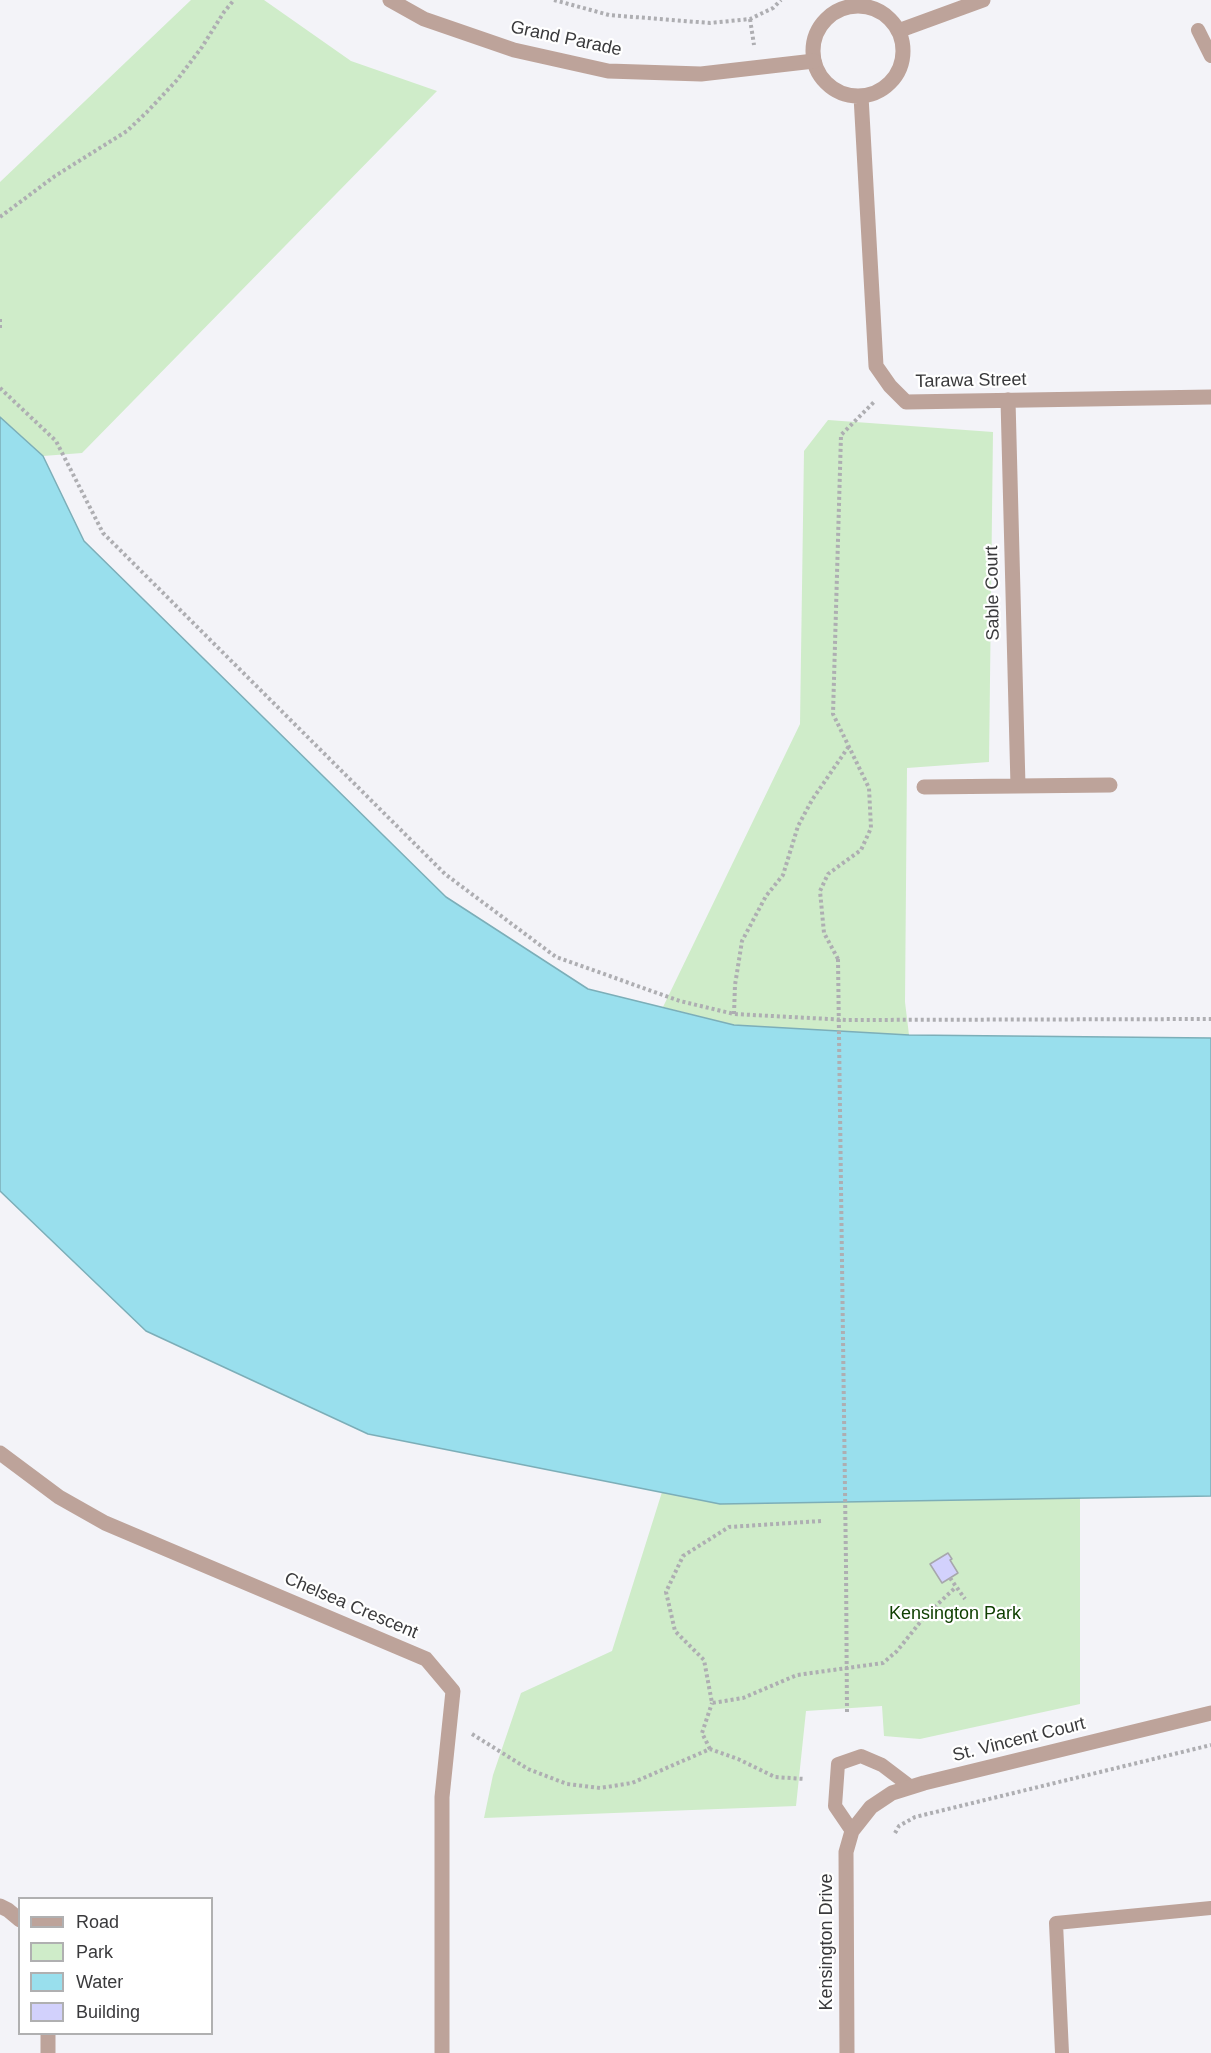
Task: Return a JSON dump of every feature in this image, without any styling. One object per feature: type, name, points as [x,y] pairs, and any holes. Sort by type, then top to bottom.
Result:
[{"type":"street","name":"Grand Parade","points":[[390,0],[424,19],[514,50],[608,70],[701,74],[814,61]]},
{"type":"street","points":[[898,31],[983,0]]},
{"type":"street","points":[[850,6],[865,6],[878,10],[890,19],[903,45],[903,60],[897,74],[888,85],[875,93],[861,96],[835,91],[825,83],[814,61],[813,46],[817,32],[825,20],[836,11],[850,6]]},
{"type":"street","name":"Tarawa Street","points":[[861,96],[876,366],[890,386],[906,402],[1211,397]]},
{"type":"street","name":"Sable Court","points":[[1008,400],[1017,786]]},
{"type":"street","points":[[924,787],[1110,785]]},
{"type":"street","name":"Chelsea Crescent","points":[[0,1453],[59,1497],[105,1523],[426,1659],[453,1691],[442,1797],[442,2053]]},
{"type":"street","name":"St. Vincent Court","points":[[852,1831],[871,1807],[892,1793],[1211,1713]]},
{"type":"street","name":"Kensington Drive","points":[[847,2053],[846,1852],[852,1831]]},
{"type":"street","points":[[0,1906],[18,1918]]},
{"type":"street","points":[[48,2035],[48,2053]]},
{"type":"lane","points":[[1198,30],[1211,56]]},
{"type":"lane","points":[[852,1831],[835,1806],[838,1764],[861,1756],[882,1765],[911,1787]]},
{"type":"lane","points":[[1062,2053],[1056,1923],[1211,1908]]},
{"type":"path","points":[[0,217],[55,176],[128,131],[177,80],[234,0]]},
{"type":"path","points":[[554,0],[609,15],[710,23],[750,19],[773,8],[781,0]]},
{"type":"path","points":[[0,319],[0,329]]},
{"type":"path","points":[[847,1714],[838,959],[824,933],[820,891],[828,874],[861,850],[871,828],[869,788],[833,714],[841,435],[890,386]]},
{"type":"path","points":[[0,388],[56,441],[103,533],[445,873],[556,957],[680,1001],[734,1014],[848,1020],[1211,1018]]},
{"type":"path","points":[[734,1014],[735,986],[742,942],[766,896],[783,875],[798,826],[812,800],[849,746]]},
{"type":"path","points":[[710,1749],[702,1733],[712,1703],[704,1660],[675,1631],[666,1592],[683,1557],[729,1527],[821,1521]]},
{"type":"path","points":[[950,1578],[965,1599]]},
{"type":"path","points":[[712,1703],[743,1698],[797,1675],[847,1666],[883,1663],[889,1659],[926,1615],[956,1587]]},
{"type":"path","points":[[451,1721],[528,1769],[567,1784],[600,1788],[632,1783],[710,1749],[738,1759],[775,1777],[805,1779]]},
{"type":"path","points":[[895,1833],[899,1826],[915,1817],[1211,1745]]},
{"type":"green space","points":[[191,0],[264,0],[351,61],[437,91],[82,453],[43,456],[0,417],[0,182]]},
{"type":"green space","points":[[828,420],[993,432],[989,762],[907,768],[905,1002],[909,1035],[734,1025],[663,1007],[800,724],[804,451]]},
{"type":"green space","name":"Kensington Park","points":[[662,1492],[720,1504],[1080,1498],[1080,1704],[920,1739],[884,1736],[882,1706],[806,1711],[796,1806],[484,1818],[493,1775],[521,1693],[612,1651]]},
{"type":"water","points":[[0,417],[43,456],[84,541],[446,897],[588,989],[734,1025],[909,1035],[1211,1038],[1211,1496],[720,1504],[368,1434],[146,1331],[0,1191]]},
{"type":"building","points":[[948,1553],[958,1573],[942,1583],[930,1564]]}]
